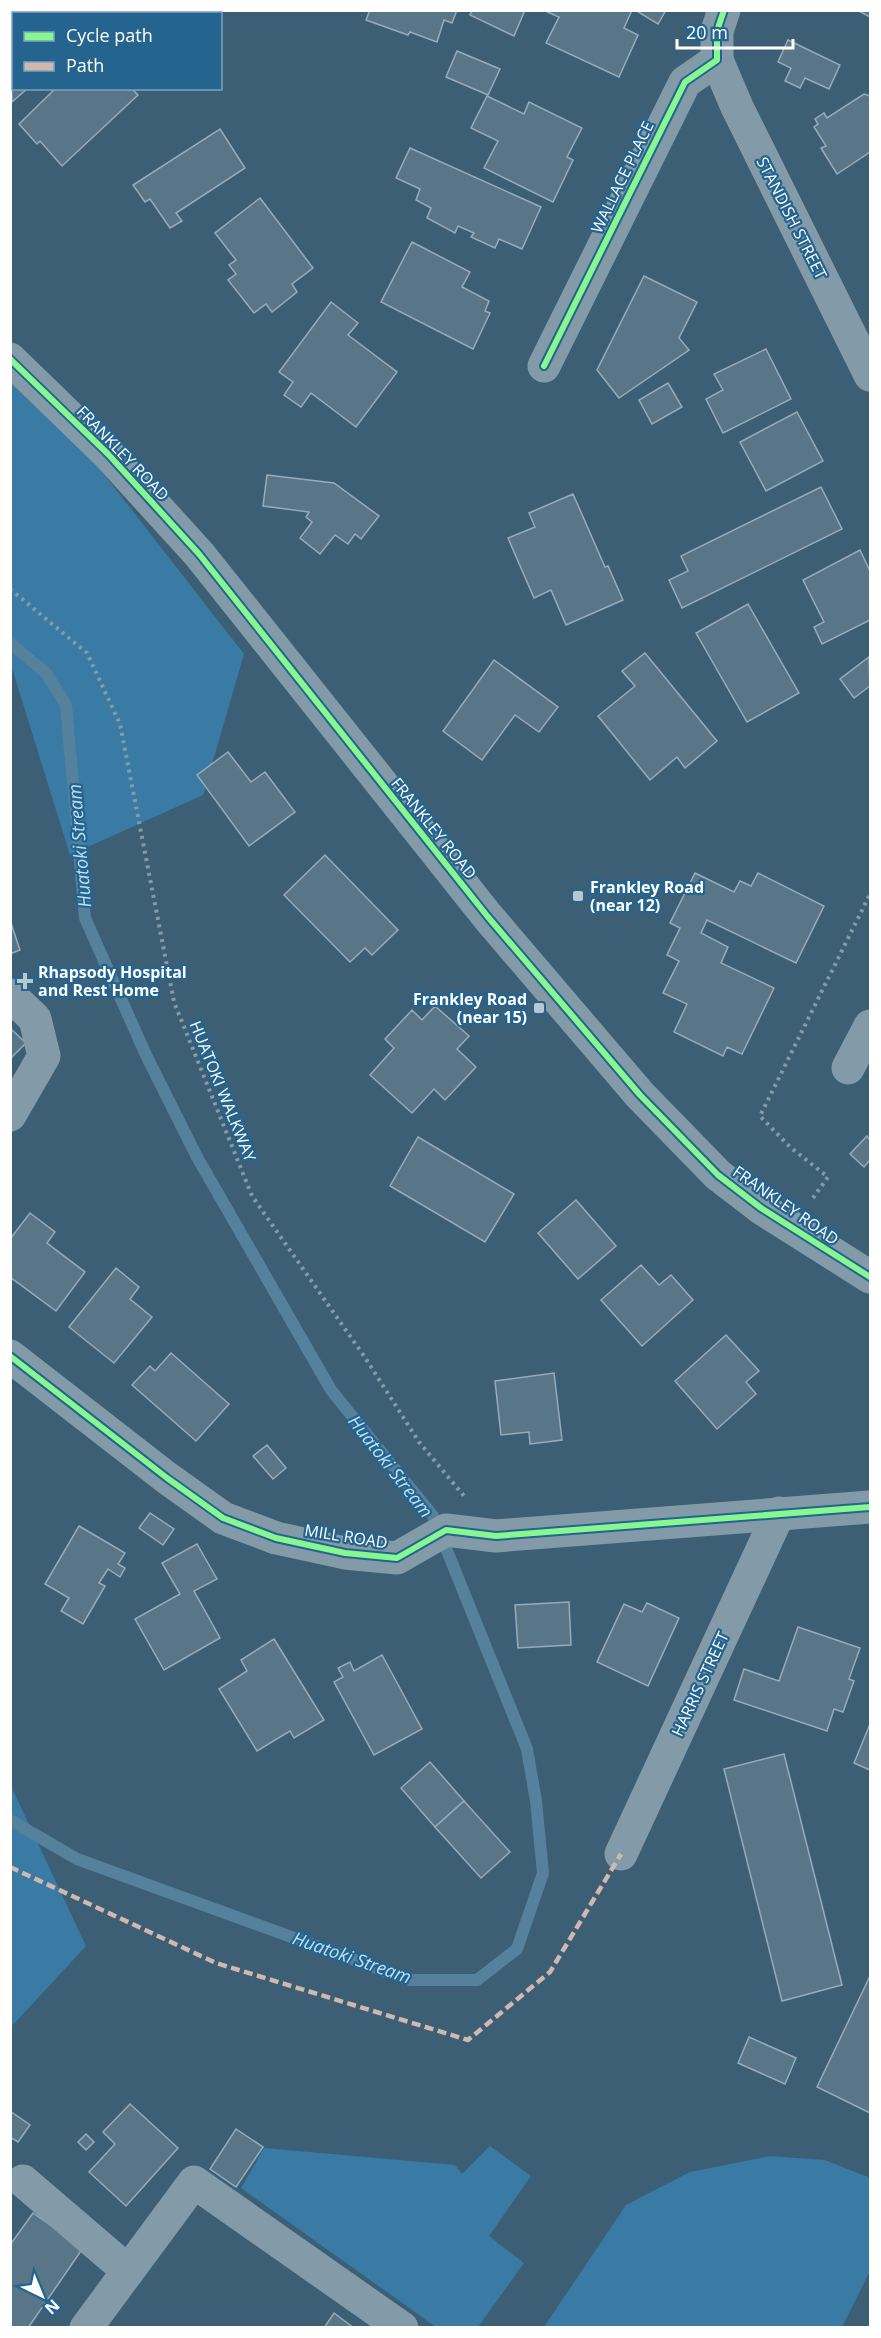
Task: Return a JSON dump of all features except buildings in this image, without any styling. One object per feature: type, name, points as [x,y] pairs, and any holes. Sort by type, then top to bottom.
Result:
[{"type":"street","points":[[717,60],[717,32],[724,10]]},
{"type":"street","name":"WALLACE PLACE","points":[[544,366],[685,82],[717,60]]},
{"type":"street","name":"STANDISH STREET","points":[[717,60],[737,107],[870,375]]},
{"type":"street","name":"FRANKLEY ROAD","points":[[10,359],[108,454],[199,554],[488,917],[640,1095],[718,1175],[761,1208],[870,1277]]},
{"type":"street","points":[[10,995],[35,1019],[44,1056],[10,1115]]},
{"type":"street","points":[[848,1068],[870,1026]]},
{"type":"street","name":"MILL ROAD","points":[[10,1356],[167,1479],[223,1518],[276,1538],[345,1553],[397,1558],[446,1530],[483,1535],[870,1507]]},
{"type":"street","name":"HARRIS STREET","points":[[621,1854],[779,1514]]},
{"type":"street","points":[[23,2181],[128,2271]]},
{"type":"street","points":[[86,2328],[194,2182],[402,2328]]},
{"type":"path","points":[[791,1227],[828,1177],[790,1147],[760,1116],[870,894]]},
{"type":"shaded area","points":[[10,360],[19,365],[244,654],[203,795],[70,855],[11,665]]},
{"type":"shaded area","points":[[10,1784],[86,1946],[11,2027],[10,2027]]},
{"type":"shaded area","points":[[490,2146],[531,2176],[489,2236],[524,2263],[478,2327],[436,2327],[241,2188],[264,2148],[455,2165],[462,2174]]},
{"type":"shaded area","points":[[770,2156],[825,2160],[870,2178],[870,2271],[842,2327],[544,2327],[626,2205],[690,2172]]},
{"type":"waterway","name":"Huatoki Stream","points":[[10,643],[46,673],[66,705],[85,918],[146,1055],[197,1157],[331,1390],[433,1516],[527,1749],[536,1801],[543,1873],[517,1949],[477,1980],[410,1980],[77,1859],[10,1820]]},
{"type":"marked path","points":[[10,1867],[216,1963],[468,2040],[550,1972],[621,1854]]},
{"type":"cycle path","points":[[544,366],[685,82],[717,60],[717,31],[724,10]]},
{"type":"cycle path","points":[[10,359],[108,454],[199,554],[488,917],[640,1095],[718,1175],[761,1208],[870,1277]]},
{"type":"cycle path","points":[[10,1356],[167,1478],[223,1518],[276,1538],[345,1553],[397,1558],[446,1530],[496,1536],[870,1507]]},
{"type":"place","name":"Frankley Road (near 12)","points":[[578,896]]},
{"type":"place","name":"Rhapsody Hospital and Rest Home","points":[[25,981]]},
{"type":"place","name":"Frankley Road (near 15)","points":[[539,1008]]}]
